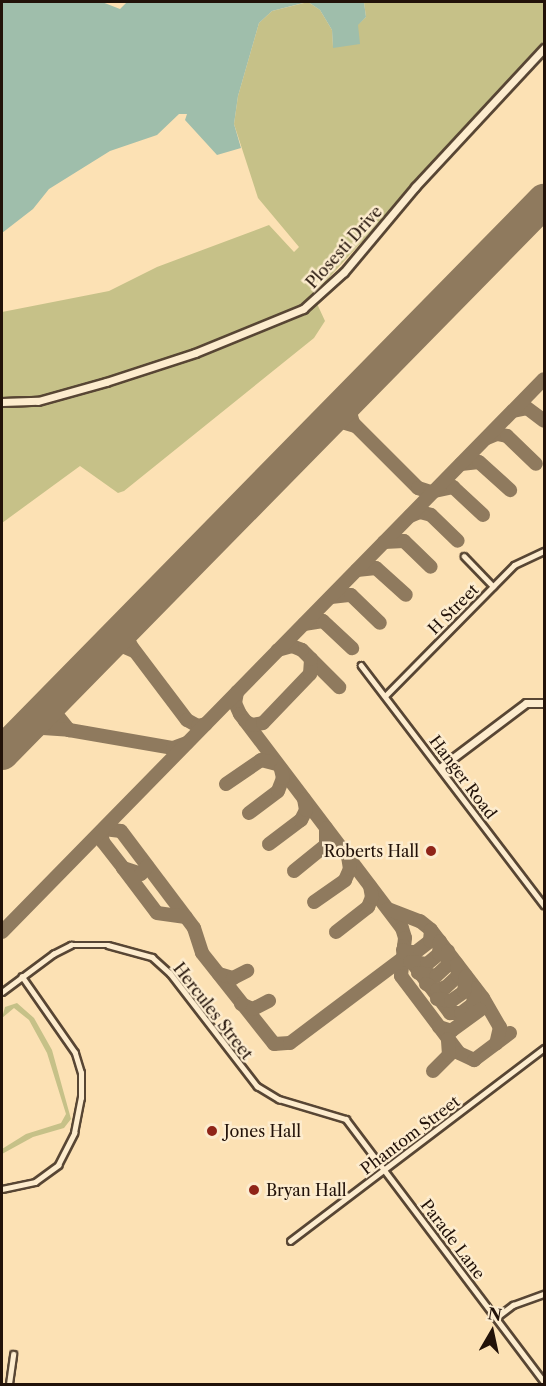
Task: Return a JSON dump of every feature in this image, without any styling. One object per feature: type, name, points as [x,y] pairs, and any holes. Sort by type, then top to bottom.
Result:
[{"type":"street","name":"Plosesti Drive","points":[[2,402],[38,400],[106,382],[195,353],[303,309],[344,272],[415,187],[544,48]]},
{"type":"street","name":"H Street","points":[[386,695],[514,565],[544,551]]},
{"type":"street","points":[[464,556],[493,586]]},
{"type":"street","name":"Hanger Road","points":[[361,665],[544,905]]},
{"type":"street","points":[[441,767],[526,703],[544,704]]},
{"type":"street","name":"Hercules Street","points":[[2,992],[53,954],[82,943],[132,949],[152,957],[170,973],[257,1086],[279,1099],[342,1116],[385,1170]]},
{"type":"street","points":[[2,1189],[35,1182],[58,1165],[74,1133],[81,1091],[80,1065],[72,1047],[22,977]]},
{"type":"street","name":"Phantom Street","points":[[290,1241],[544,1048]]},
{"type":"street","name":"Parade Lane","points":[[385,1170],[544,1382]]},
{"type":"street","points":[[497,1317],[513,1305],[544,1294]]},
{"type":"street","points":[[9,1384],[13,1354]]},
{"type":"shaded area","points":[[2,2],[102,2],[120,9],[127,2],[307,2],[272,11],[259,23],[238,96],[234,124],[241,148],[217,155],[185,120],[187,114],[179,114],[157,135],[110,151],[49,189],[33,209],[2,233]]},
{"type":"shaded area","points":[[308,2],[320,10],[332,30],[333,47],[366,17],[364,2],[544,2],[544,43],[313,295],[325,321],[314,338],[124,491],[118,493],[80,466],[2,523],[2,312],[109,291],[157,267],[269,225],[294,252],[299,247],[258,198],[234,124],[238,96],[259,23],[272,11]]},
{"type":"shaded area","points":[[308,2],[364,2],[366,17],[358,25],[360,44],[333,48],[332,30],[320,10]]},
{"type":"shaded area","points":[[17,1003],[34,1018],[52,1050],[71,1119],[64,1128],[33,1137],[2,1154],[2,1149],[26,1134],[61,1123],[66,1114],[47,1053],[29,1020],[14,1008],[2,1018],[5,1007]]},
{"type":"taxiway","points":[[2,932],[544,379]]},
{"type":"taxiway","points":[[352,397],[349,409],[353,423],[418,488],[430,492],[453,487],[483,515]]},
{"type":"taxiway","points":[[513,411],[527,408],[544,421]]},
{"type":"taxiway","points":[[323,427],[342,422],[355,426]]},
{"type":"taxiway","points":[[487,438],[497,434],[507,436],[536,464]]},
{"type":"taxiway","points":[[461,464],[479,462],[510,490]]},
{"type":"taxiway","points":[[410,516],[420,512],[431,515],[458,541]]},
{"type":"taxiway","points":[[384,542],[404,541],[431,567]]},
{"type":"taxiway","points":[[357,570],[376,568],[406,595]]},
{"type":"taxiway","points":[[331,597],[351,595],[380,623]]},
{"type":"taxiway","points":[[304,624],[323,621],[352,648]]},
{"type":"taxiway","points":[[129,624],[126,636],[131,646],[187,720],[198,726],[206,724]]},
{"type":"taxiway","points":[[245,721],[252,725],[263,723],[310,674],[311,659],[302,650],[292,646],[278,650]]},
{"type":"taxiway","points":[[105,649],[125,647],[134,651]]},
{"type":"taxiway","points":[[311,659],[339,687]]},
{"type":"taxiway","points":[[237,692],[235,703],[240,714],[402,928],[405,938],[401,976],[459,1053],[474,1060],[510,1033]]},
{"type":"taxiway","points":[[60,694],[56,714],[69,730],[173,748],[187,743]]},
{"type":"taxiway","points":[[18,736],[43,728],[69,730]]},
{"type":"taxiway","points":[[226,784],[261,760],[277,764]]},
{"type":"taxiway","points":[[249,813],[278,791],[283,778],[281,769]]},
{"type":"taxiway","points":[[269,844],[301,820],[306,810],[304,799]]},
{"type":"taxiway","points":[[294,871],[326,845],[326,828]]},
{"type":"taxiway","points":[[104,829],[121,831],[194,928],[202,953],[274,1044],[290,1043],[402,959]]},
{"type":"taxiway","points":[[101,832],[103,842],[123,868],[141,874],[147,866]]},
{"type":"taxiway","points":[[314,902],[345,880],[350,869],[348,857]]},
{"type":"taxiway","points":[[123,868],[157,913],[186,917]]},
{"type":"taxiway","points":[[336,932],[368,907],[372,897],[370,886]]},
{"type":"taxiway","points":[[388,909],[420,921],[431,930],[483,998],[500,1027],[496,1044]]},
{"type":"taxiway","points":[[404,946],[406,952],[416,952],[430,941],[431,930]]},
{"type":"taxiway","points":[[410,962],[427,964],[439,954],[440,941]]},
{"type":"taxiway","points":[[403,950],[450,1013],[461,1013],[473,1004],[475,988]]},
{"type":"taxiway","points":[[418,973],[436,976],[448,965],[448,951]]},
{"type":"taxiway","points":[[426,984],[437,990],[446,987],[458,976],[457,964]]},
{"type":"taxiway","points":[[219,974],[233,978],[247,971]]},
{"type":"taxiway","points":[[437,999],[451,1001],[464,992],[466,976]]},
{"type":"taxiway","points":[[241,1004],[253,1009],[269,1001]]},
{"type":"taxiway","points":[[439,1027],[451,1031],[480,1010]]},
{"type":"taxiway","points":[[433,1071],[449,1055],[448,1039]]},
{"type":"runway","points":[[2,753],[544,201]]},
{"type":"place","name":"Roberts Hall","points":[[431,851]]},
{"type":"place","name":"Jones Hall","points":[[212,1131]]},
{"type":"place","name":"Bryan Hall","points":[[254,1190]]}]
